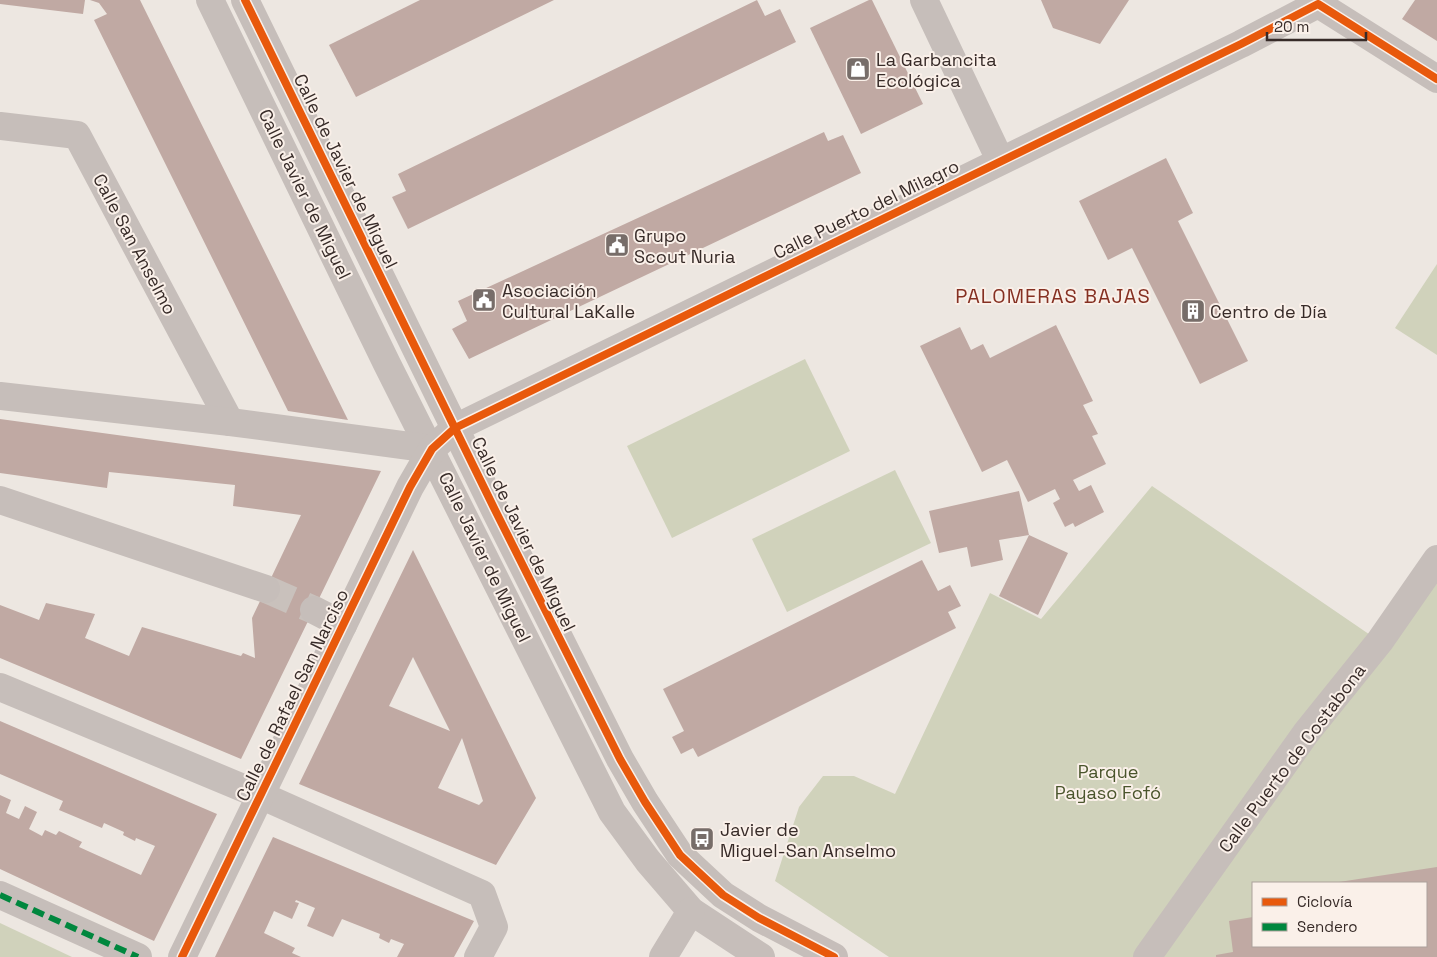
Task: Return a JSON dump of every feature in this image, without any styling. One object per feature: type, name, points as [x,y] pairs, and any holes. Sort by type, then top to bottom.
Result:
[{"type":"street","name":"Calle Javier de Miguel","points":[[210,0],[388,364],[432,448],[612,812],[648,861],[691,911],[761,957]]},
{"type":"street","name":"Calle de Javier de Miguel","points":[[245,0],[620,759],[680,854],[723,895],[759,918],[834,957]]},
{"type":"street","points":[[924,0],[1000,160]]},
{"type":"street","name":"Calle Puerto del Milagro","points":[[432,448],[455,428],[1000,160],[1241,44],[1319,2],[1437,79]]},
{"type":"street","name":"Calle San Anselmo","points":[[0,126],[77,135],[230,422]]},
{"type":"street","points":[[0,396],[230,422],[432,448]]},
{"type":"street","name":"Calle de Rafael San Narciso","points":[[182,957],[410,487],[432,448]]},
{"type":"street","points":[[0,500],[266,589]]},
{"type":"street","name":"Calle Puerto de Costabona","points":[[1147,957],[1306,733],[1380,641],[1437,559]]},
{"type":"street","points":[[314,610],[343,625]]},
{"type":"street","points":[[0,687],[260,795],[482,894],[494,927],[478,957]]},
{"type":"street","points":[[0,895],[138,957]]},
{"type":"street","points":[[663,957],[691,911]]},
{"type":"green space","points":[[1437,264],[1437,355],[1395,328]]},
{"type":"green space","points":[[805,359],[850,451],[672,538],[627,446]]},
{"type":"green space","points":[[895,470],[931,543],[787,612],[752,539]]},
{"type":"green space","name":"Parque Payaso Fofó","points":[[1152,486],[1379,641],[1437,559],[1437,957],[889,957],[775,881],[799,807],[823,776],[854,776],[895,794],[990,593],[1041,619]]},
{"type":"green space","points":[[0,923],[72,957],[0,957]]},
{"type":"building","points":[[0,0],[85,0],[83,14],[0,4]]},
{"type":"building","points":[[90,0],[140,0],[348,420],[288,411],[94,20],[107,14],[99,3]]},
{"type":"building","points":[[420,0],[554,0],[356,97],[329,45]]},
{"type":"building","points":[[757,0],[765,16],[780,9],[796,42],[408,229],[392,197],[406,191],[398,174]]},
{"type":"building","points":[[872,0],[923,104],[861,134],[810,28]]},
{"type":"building","points":[[1041,0],[1129,0],[1100,44],[1053,28]]},
{"type":"building","points":[[1415,0],[1437,0],[1437,41],[1402,19]]},
{"type":"building","points":[[824,132],[828,141],[843,135],[861,173],[469,359],[452,329],[467,321],[458,301]]},
{"type":"building","name":"Centro de Día","points":[[1166,158],[1193,213],[1178,221],[1248,361],[1200,384],[1132,248],[1108,260],[1079,201]]},
{"type":"building","points":[[1056,325],[1093,401],[1083,405],[1098,434],[1092,436],[1106,464],[1073,480],[1079,491],[1091,485],[1104,512],[1075,527],[1073,523],[1065,527],[1053,503],[1060,499],[1055,489],[1028,502],[1007,460],[982,472],[920,346],[960,327],[971,350],[983,344],[990,358]]},
{"type":"building","points":[[0,419],[381,471],[241,759],[0,658],[0,605],[39,620],[46,603],[95,614],[85,638],[129,656],[142,627],[241,656],[243,653],[255,658],[252,618],[301,515],[233,506],[235,485],[109,472],[107,488],[0,473]]},
{"type":"building","points":[[1019,491],[1029,535],[999,540],[1003,560],[971,567],[967,547],[939,553],[929,511]]},
{"type":"building","points":[[1029,535],[1068,553],[1038,615],[999,596]]},
{"type":"building","points":[[413,550],[536,798],[496,865],[299,784]],"holes":[[[413,657],[450,731],[389,706]],[[462,738],[483,801],[479,805],[438,788]]]},
{"type":"building","points":[[922,560],[938,591],[950,585],[961,606],[948,612],[956,628],[698,757],[693,748],[681,754],[672,737],[684,731],[663,689]]},
{"type":"building","points":[[0,721],[217,814],[154,941],[0,869],[0,795],[11,800],[6,813],[19,819],[25,806],[37,812],[29,829],[42,836],[45,830],[56,835],[59,831],[82,842],[79,847],[141,875],[155,846],[136,838],[135,841],[123,835],[124,832],[104,823],[102,828],[59,810],[63,801],[0,774]]},
{"type":"building","points":[[273,837],[474,921],[454,957],[397,957],[404,944],[391,939],[389,943],[379,938],[380,934],[342,919],[333,937],[307,926],[315,908],[296,900],[295,902],[299,903],[292,919],[274,911],[264,933],[295,948],[292,953],[301,957],[215,957]]},
{"type":"building","points":[[1437,867],[1437,957],[1216,957],[1216,955],[1233,952],[1229,921],[1252,917],[1252,947],[1427,947],[1427,882],[1339,882]]},
{"type":"tunnel","points":[[266,589],[314,610]]},
{"type":"marked path","points":[[0,895],[138,957]]},
{"type":"cycle path","points":[[245,0],[495,510],[620,759],[645,802],[680,855],[723,895],[759,918],[834,957]]},
{"type":"cycle path","points":[[182,957],[410,487],[432,449],[455,428],[1241,44],[1318,4],[1437,79]]},
{"type":"place","name":"La Garbancita Ecológica","points":[[858,69]]},
{"type":"place","name":"Grupo Scout Nuria","points":[[617,245]]},
{"type":"place","name":"Asociación Cultural LaKalle","points":[[484,300]]},
{"type":"place","name":"Centro de Día","points":[[1193,311]]},
{"type":"place","name":"Javier de Miguel-San Anselmo","points":[[702,839]]},
{"type":"district","name":"PALOMERAS BAJAS","points":[[1053,296]]}]
